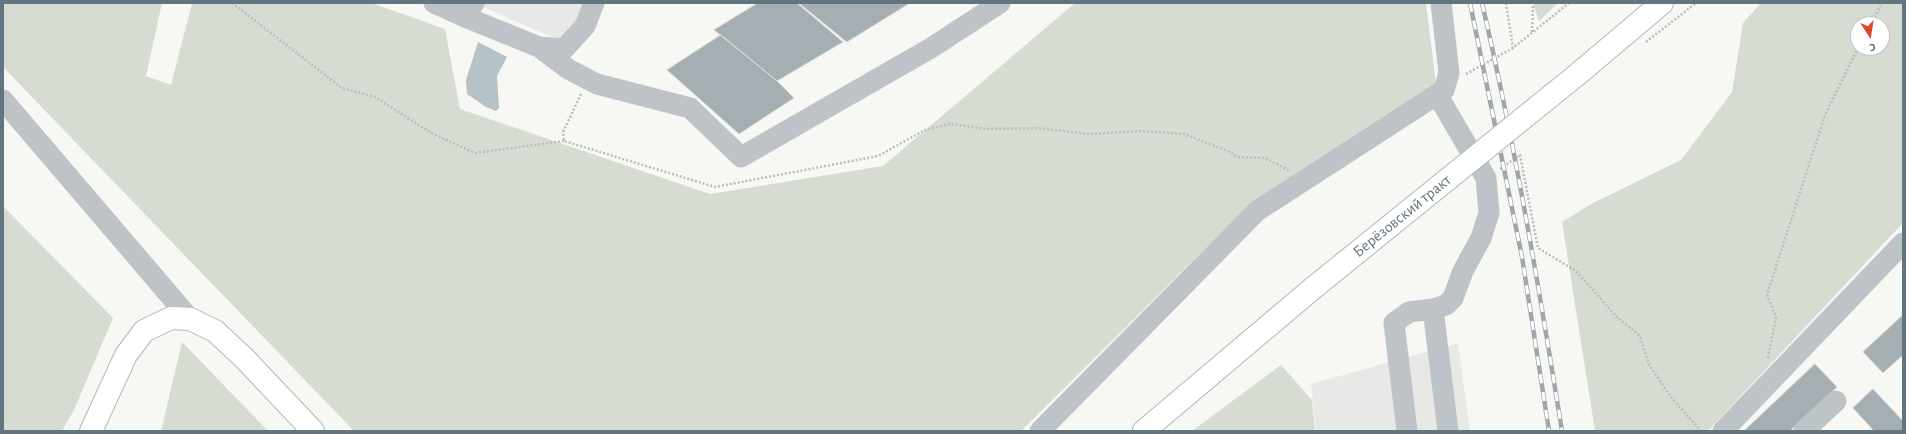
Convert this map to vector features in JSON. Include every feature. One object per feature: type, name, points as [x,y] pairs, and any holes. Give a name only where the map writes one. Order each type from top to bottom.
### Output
[{"type":"main road","name":"Берёзовский тракт","points":[[1144,431],[1312,289],[1578,74],[1662,3]]},
{"type":"main road","points":[[91,431],[126,355],[144,331],[171,318],[190,319],[215,331],[244,358],[313,431]]},
{"type":"street","points":[[434,3],[469,10],[540,47],[568,69],[597,84],[690,108],[741,157],[931,48],[1000,3]]},
{"type":"street","points":[[540,47],[564,49],[585,26],[594,3]]},
{"type":"street","points":[[1040,431],[1257,211],[1443,90],[1449,73],[1441,3]]},
{"type":"street","points":[[1407,431],[1394,323],[1409,312],[1433,309],[1446,305],[1453,298],[1463,271],[1481,238],[1489,213],[1486,178],[1443,90]]},
{"type":"street","points":[[3,100],[190,319]]},
{"type":"street","points":[[1723,431],[1903,243]]},
{"type":"street","points":[[1433,309],[1448,431]]},
{"type":"street","points":[[1804,431],[1836,401]]},
{"type":"path","points":[[232,3],[342,88],[375,97],[433,134],[475,153],[564,140],[715,187],[878,156],[925,130],[950,124],[987,129],[1036,128],[1090,134],[1140,131],[1184,134],[1228,151],[1237,157],[1265,158],[1285,169],[1311,177]]},
{"type":"path","points":[[1506,3],[1513,48]]},
{"type":"path","points":[[1532,33],[1534,3]]},
{"type":"path","points":[[1443,90],[1513,48],[1569,3]]},
{"type":"path","points":[[1875,16],[1882,3]]},
{"type":"path","points":[[1768,361],[1776,317],[1767,295],[1825,115],[1854,56]]},
{"type":"path","points":[[564,140],[563,132],[588,79]]},
{"type":"path","points":[[1486,178],[1520,155],[1538,248],[1576,271],[1616,316],[1640,336],[1649,365],[1671,397],[1700,431]]},
{"type":"shaded area","points":[[3,3],[162,3],[146,76],[171,85],[192,3],[372,3],[445,29],[460,109],[710,194],[883,166],[1075,3],[1426,3],[1437,92],[1252,202],[1021,431],[354,431],[3,67]]},
{"type":"shaded area","points":[[474,3],[603,3],[579,49]]},
{"type":"shaded area","points":[[1533,3],[1558,3],[1539,21]]},
{"type":"shaded area","points":[[1761,3],[1903,3],[1903,223],[1708,431],[1595,431],[1562,222],[1591,204],[1681,160],[1732,92],[1743,23]]},
{"type":"shaded area","points":[[478,42],[507,57],[497,76],[499,108],[496,111],[486,107],[467,94],[466,80]]},
{"type":"shaded area","points":[[3,206],[113,318],[74,410],[62,431],[3,431]]},
{"type":"shaded area","points":[[182,342],[268,431],[161,431]]},
{"type":"shaded area","points":[[1458,343],[1470,431],[1316,431],[1311,384]]},
{"type":"shaded area","points":[[1281,365],[1312,400],[1315,431],[1192,431]]},
{"type":"building","points":[[758,3],[797,3],[843,42],[777,81],[714,30]]},
{"type":"building","points":[[799,3],[910,3],[847,42]]},
{"type":"building","points":[[721,35],[777,81],[794,98],[739,134],[667,70]]},
{"type":"building","points":[[1903,315],[1903,355],[1883,373],[1863,352]]},
{"type":"building","points":[[1815,364],[1837,387],[1790,431],[1744,431]]},
{"type":"building","points":[[1873,389],[1903,421],[1903,431],[1874,431],[1853,408]]},
{"type":"railway","points":[[1470,3],[1522,257],[1549,431]]},
{"type":"railway","points":[[1482,3],[1516,163],[1562,431]]}]
